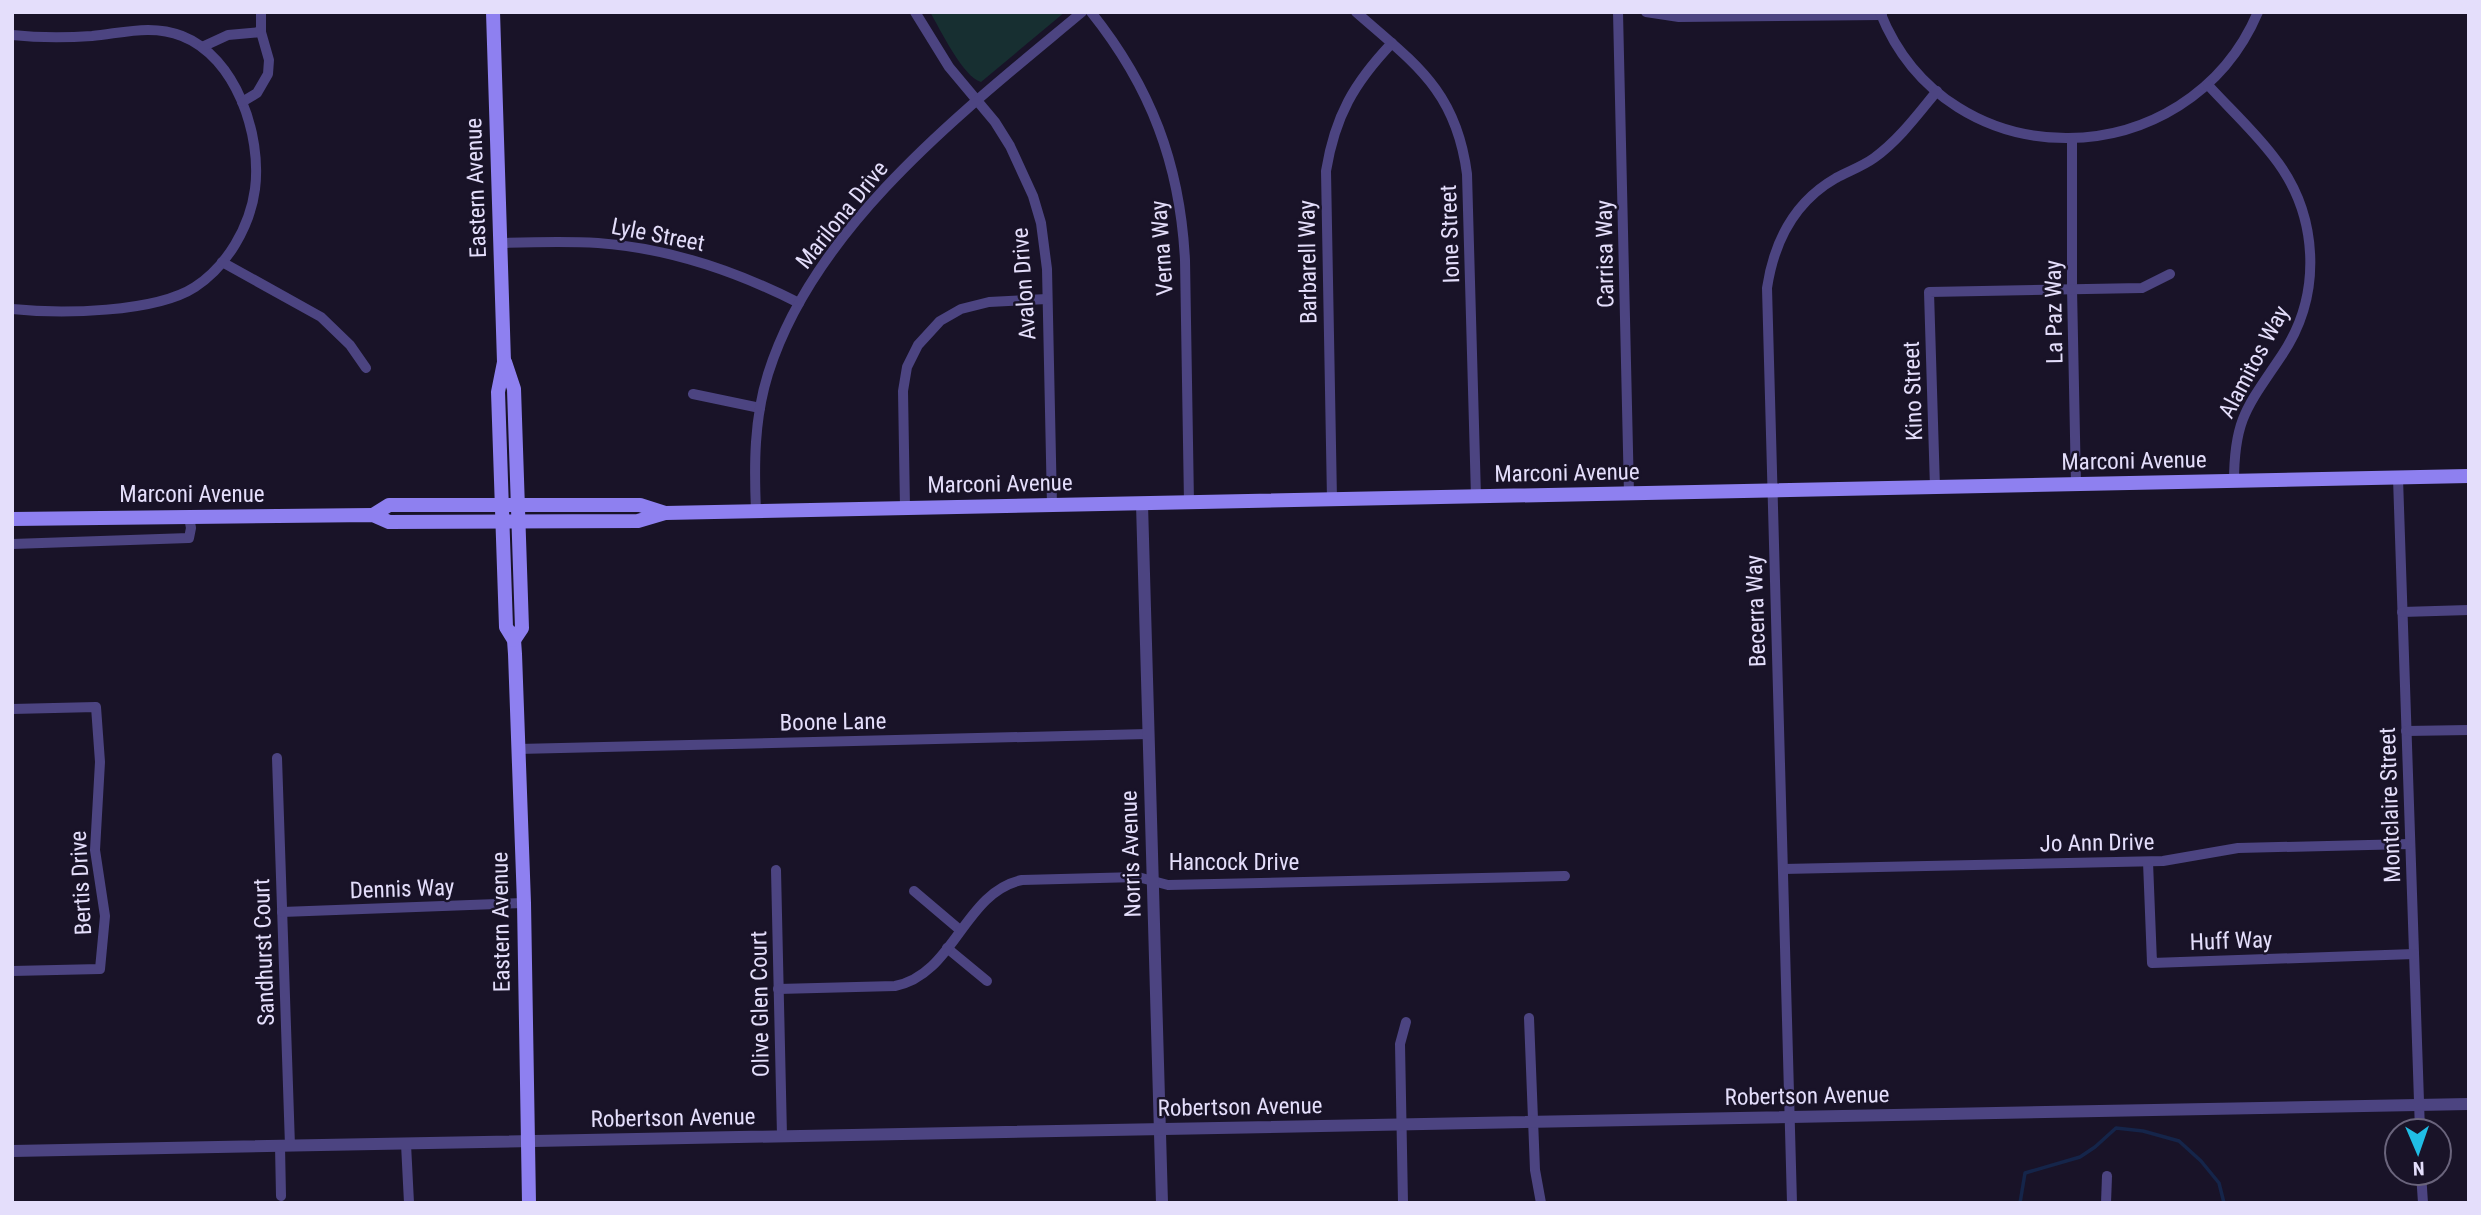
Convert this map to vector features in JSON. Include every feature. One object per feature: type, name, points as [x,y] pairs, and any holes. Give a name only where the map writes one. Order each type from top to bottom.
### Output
[{"type":"main road","name":"Eastern Avenue","points":[[494,12],[505,362],[498,392],[506,627],[514,640],[524,903],[529,1203]]},
{"type":"main road","name":"Eastern Avenue","points":[[505,362],[514,389],[519,522],[522,628],[514,640]]},
{"type":"main road","name":"Marconi Avenue","points":[[12,519],[373,515],[389,522],[638,521],[666,513],[2469,476]]},
{"type":"main road","name":"Marconi Avenue","points":[[373,515],[389,505],[640,505],[666,513]]},
{"type":"street","points":[[243,102],[257,93],[268,74],[269,60],[261,32],[261,12]]},
{"type":"street","name":"Avalon Drive","points":[[915,12],[949,67],[1010,146],[1033,196],[1045,251],[1052,506]]},
{"type":"street","name":"Marilona Drive","points":[[756,511],[755,452],[760,408],[775,355],[799,303],[838,245],[877,198],[941,132],[1082,12]]},
{"type":"street","name":"Verna Way","points":[[1091,12],[1139,82],[1156,119],[1175,178],[1185,260],[1189,503]]},
{"type":"street","name":"Ione Street","points":[[1356,12],[1413,61],[1432,82],[1447,105],[1465,156],[1476,497]]},
{"type":"street","name":"Carrisa Way","points":[[1618,12],[1629,494]]},
{"type":"street","points":[[1646,12],[1679,17],[1881,14],[1906,58],[1937,91],[1955,104],[1993,124],[2027,135],[2072,139],[2112,135],[2152,122],[2189,100],[2208,85],[2243,43],[2258,12]]},
{"type":"street","points":[[12,35],[67,38],[149,29],[181,36],[202,47],[227,72],[243,102],[255,156],[255,190],[245,226],[211,275],[190,290],[155,301],[90,310],[12,309]]},
{"type":"street","points":[[202,47],[228,35],[261,32]]},
{"type":"street","name":"Barbarell Way","points":[[1332,500],[1326,171],[1334,132],[1350,96],[1373,63],[1392,43]]},
{"type":"street","name":"Alamitos Way","points":[[2208,85],[2265,146],[2285,174],[2307,227],[2312,259],[2309,291],[2299,324],[2283,355],[2255,393],[2240,424],[2236,440],[2234,482]]},
{"type":"street","name":"Becerra Way","points":[[1792,1203],[1767,295],[1770,267],[1780,240],[1799,209],[1838,177],[1873,159],[1888,147],[1937,91]]},
{"type":"street","name":"La Paz Way","points":[[2072,139],[2072,289],[2077,485]]},
{"type":"street","name":"Lyle Street","points":[[501,243],[600,243],[669,254],[736,274],[799,303]]},
{"type":"street","points":[[222,262],[307,308],[333,327],[366,368]]},
{"type":"street","points":[[2072,289],[2142,288],[2171,274]]},
{"type":"street","name":"Kino Street","points":[[1935,488],[1929,292],[2072,289]]},
{"type":"street","points":[[905,508],[902,391],[907,367],[918,345],[940,321],[961,309],[989,302],[1047,299]]},
{"type":"street","points":[[693,394],[760,408]]},
{"type":"street","name":"Montclaire Street","points":[[2398,478],[2419,1117]]},
{"type":"street","name":"Norris Avenue","points":[[1142,504],[1162,1203]]},
{"type":"street","points":[[12,544],[189,538],[189,517]]},
{"type":"street","points":[[2402,611],[2469,610]]},
{"type":"street","name":"Bertis Drive","points":[[12,709],[96,707],[100,762],[95,850],[105,916],[100,969],[12,971]]},
{"type":"street","points":[[2406,731],[2469,730]]},
{"type":"street","name":"Boone Lane","points":[[518,749],[1149,734]]},
{"type":"street","name":"Sandhurst Court","points":[[277,758],[285,1146],[281,1195]]},
{"type":"street","name":"Jo Ann Drive","points":[[1783,869],[2148,862],[2238,848],[2410,844]]},
{"type":"street","name":"Huff Way","points":[[2148,862],[2151,963],[2414,954]]},
{"type":"street","name":"Olive Glen Court","points":[[775,870],[782,1136]]},
{"type":"street","name":"Hancock Drive","points":[[778,989],[901,985],[922,975],[990,895],[1015,881],[1138,877],[1168,885],[1565,876]]},
{"type":"street","points":[[914,891],[960,930]]},
{"type":"street","name":"Dennis Way","points":[[282,912],[524,903]]},
{"type":"street","points":[[947,948],[987,981]]},
{"type":"street","points":[[1529,1018],[1535,1170],[1541,1203]]},
{"type":"street","points":[[1403,1203],[1400,1044],[1406,1022]]},
{"type":"street","name":"Robertson Avenue","points":[[12,1152],[2469,1104]]},
{"type":"street","points":[[406,1144],[409,1203]]},
{"type":"street","points":[[2106,1203],[2107,1176]]},
{"type":"green space","points":[[930,12],[1065,12],[981,82],[960,62]]},
{"type":"waterway","points":[[2020,1203],[2025,1173],[2080,1157],[2116,1128],[2143,1131],[2179,1141],[2201,1161],[2219,1183],[2224,1203]]}]
